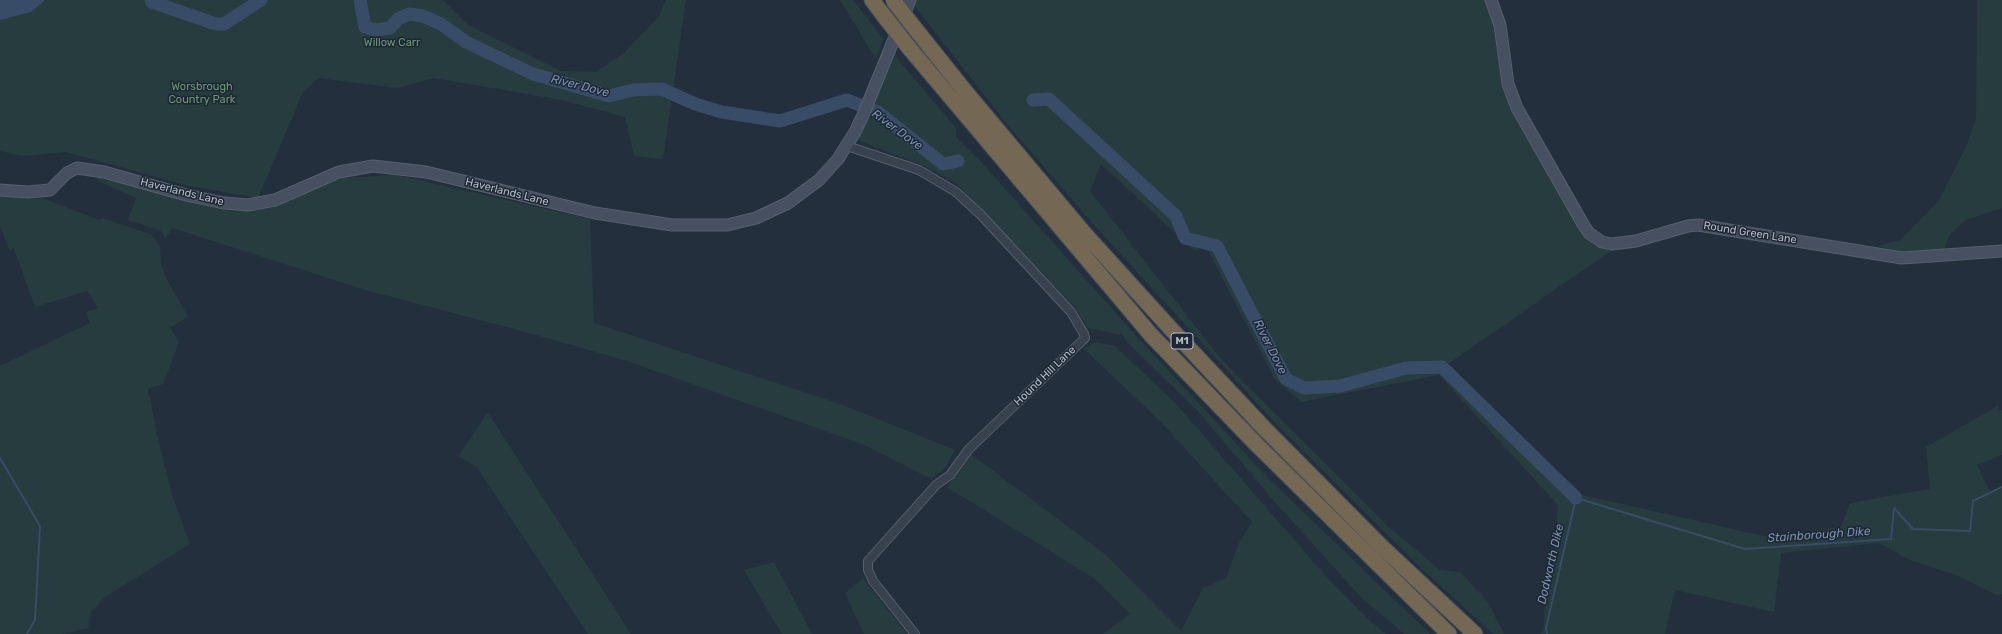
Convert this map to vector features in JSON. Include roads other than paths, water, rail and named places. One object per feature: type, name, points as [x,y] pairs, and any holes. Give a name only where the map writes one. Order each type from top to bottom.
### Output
[{"type":"highway","name":"M1","points":[[872,0],[910,49],[1151,335],[1257,445],[1449,634]]},
{"type":"highway","name":"M1","points":[[893,0],[964,91],[1084,232],[1171,329],[1265,429],[1382,547],[1475,634]]},
{"type":"street","name":"Haverlands Lane","points":[[0,190],[28,192],[50,190],[71,169],[77,168],[104,172],[186,195],[224,203],[248,205],[275,200],[339,172],[373,166],[426,172],[595,213],[672,226],[721,225],[756,218],[797,197],[819,180],[838,159],[847,146],[863,115],[910,0]]},
{"type":"street","name":"Round Green Lane","points":[[1491,0],[1500,25],[1507,78],[1516,108],[1583,224],[1589,233],[1602,242],[1612,244],[1636,241],[1688,226],[1698,225],[1902,258],[2002,251]]},
{"type":"street","name":"Hound Hill Lane","points":[[847,146],[919,170],[956,192],[981,214],[1021,257],[1071,312],[1083,330],[1084,338],[1082,341],[964,455],[950,475],[936,485],[868,561],[868,570],[873,581],[916,634]]},
{"type":"water","points":[[0,0],[44,1],[31,12],[0,20]]},
{"type":"waterway","name":"River Dove","points":[[151,0],[152,2],[216,24],[224,24],[261,0]]},
{"type":"waterway","name":"River Dove","points":[[360,0],[365,27],[375,30],[390,28],[398,19],[409,14],[423,16],[441,24],[466,42],[533,74],[609,96],[633,90],[662,89],[695,104],[722,112],[780,121],[847,100],[878,112],[943,164],[958,161]]},
{"type":"waterway","name":"River Dove","points":[[1033,100],[1049,99],[1176,216],[1185,238],[1217,246],[1286,379],[1304,388],[1340,386],[1406,368],[1442,367],[1576,498]]},
{"type":"waterway","points":[[0,458],[40,526],[35,620],[27,634]]},
{"type":"waterway","name":"Stainborough Dike","points":[[1547,634],[1546,628],[1576,498],[1745,549],[1891,539],[1894,508],[1913,529],[1970,531],[1973,501],[2002,487]]},
{"type":"park label","name":"Willow Carr","points":[[392,43]]},
{"type":"park label","name":"Worsbrough Country Park","points":[[202,93]]},
{"type":"water label","name":"Dodworth Dike","points":[[1551,564]]}]
